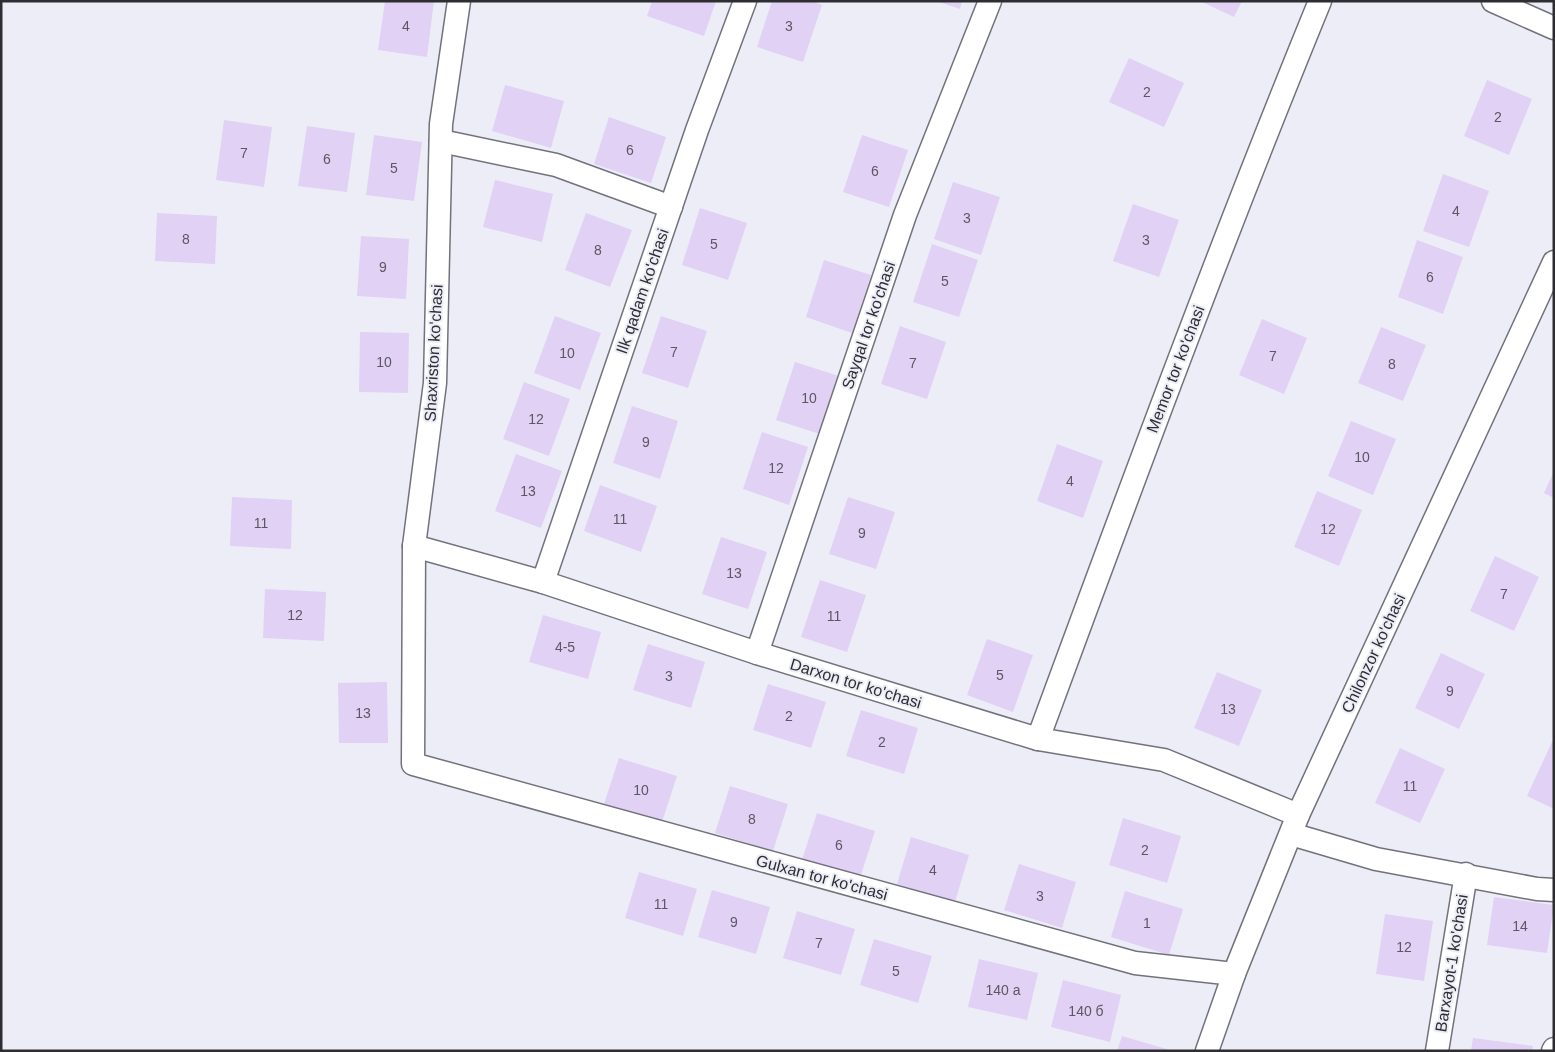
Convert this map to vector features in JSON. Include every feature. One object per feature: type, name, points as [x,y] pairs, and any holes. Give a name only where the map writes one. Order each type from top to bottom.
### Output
[{"type":"street","name":"Shaxriston ko'chasi","points":[[413,764],[414,546],[435,383],[442,124],[459,1]]},
{"type":"street","name":"Ilk qadam ko'chasi","points":[[543,582],[697,130],[745,1]]},
{"type":"street","name":"Sayqal tor ko'chasi","points":[[757,653],[905,215],[990,1]]},
{"type":"street","name":"Memor tor ko'chasi","points":[[1038,739],[1257,154],[1320,1]]},
{"type":"street","points":[[1493,1],[1554,28]]},
{"type":"street","points":[[441,142],[556,165],[671,207]]},
{"type":"street","name":"Chilonzor ko'chasi","points":[[1207,1051],[1234,974],[1294,825],[1554,262]]},
{"type":"street","name":"Darxon tor ko'chasi","points":[[414,546],[543,582],[757,653],[1038,739],[1164,760],[1294,825],[1376,859],[1466,874],[1537,889],[1554,890]]},
{"type":"street","name":"Gulxan tor ko'chasi","points":[[413,764],[1135,963],[1234,974]]},
{"type":"street","name":"Barxayot-1 ko'chasi","points":[[1437,1051],[1466,874]]},
{"type":"building","points":[[385,1],[434,1],[427,57],[378,50]]},
{"type":"building","points":[[652,1],[716,1],[704,36],[647,16]]},
{"type":"building","points":[[772,1],[812,1],[822,5],[803,62],[757,47]]},
{"type":"building","points":[[936,1],[962,1],[960,9]]},
{"type":"building","points":[[1200,1],[1242,1],[1234,17]]},
{"type":"building","points":[[1129,58],[1184,83],[1164,127],[1109,102]]},
{"type":"building","points":[[1487,80],[1532,99],[1509,155],[1464,136]]},
{"type":"building","points":[[505,85],[564,101],[551,148],[492,131]]},
{"type":"building","points":[[609,117],[666,137],[651,183],[594,164]]},
{"type":"building","points":[[224,120],[272,127],[264,187],[216,180]]},
{"type":"building","points":[[307,126],[355,133],[347,192],[298,186]]},
{"type":"building","points":[[374,135],[422,142],[414,201],[366,195]]},
{"type":"building","points":[[862,135],[908,150],[889,207],[843,192]]},
{"type":"building","points":[[1443,174],[1489,191],[1469,247],[1423,231]]},
{"type":"building","points":[[495,180],[553,194],[542,242],[483,227]]},
{"type":"building","points":[[953,182],[1000,197],[981,255],[934,239]]},
{"type":"building","points":[[1133,204],[1179,220],[1159,277],[1113,261]]},
{"type":"building","points":[[700,208],[747,223],[728,280],[682,265]]},
{"type":"building","points":[[157,213],[217,216],[215,264],[155,261]]},
{"type":"building","points":[[586,213],[632,230],[610,287],[565,270]]},
{"type":"building","points":[[361,236],[409,239],[406,299],[357,296]]},
{"type":"building","points":[[1417,240],[1463,257],[1443,314],[1398,297]]},
{"type":"building","points":[[932,244],[978,260],[959,317],[913,302]]},
{"type":"building","points":[[824,260],[871,275],[852,333],[806,317]]},
{"type":"building","points":[[555,316],[601,333],[580,390],[534,373]]},
{"type":"building","points":[[661,316],[707,331],[688,388],[642,373]]},
{"type":"building","points":[[1262,319],[1307,338],[1284,394],[1239,375]]},
{"type":"building","points":[[900,326],[946,342],[927,399],[881,384]]},
{"type":"building","points":[[1381,327],[1426,345],[1403,401],[1358,383]]},
{"type":"building","points":[[360,332],[409,333],[408,393],[359,392]]},
{"type":"building","points":[[795,362],[842,377],[823,435],[776,420]]},
{"type":"building","points":[[524,382],[570,399],[549,456],[503,439]]},
{"type":"building","points":[[632,406],[678,421],[660,479],[613,463]]},
{"type":"building","points":[[1351,421],[1396,439],[1373,495],[1328,476]]},
{"type":"building","points":[[762,432],[808,447],[789,505],[743,489]]},
{"type":"building","points":[[1057,444],[1103,461],[1083,518],[1037,501]]},
{"type":"building","points":[[516,454],[562,471],[541,528],[495,511]]},
{"type":"building","points":[[1554,471],[1554,498],[1544,493]]},
{"type":"building","points":[[600,485],[657,506],[641,552],[584,531]]},
{"type":"building","points":[[1317,491],[1362,510],[1339,566],[1294,547]]},
{"type":"building","points":[[232,497],[292,500],[291,549],[230,546]]},
{"type":"building","points":[[848,497],[895,512],[876,569],[829,554]]},
{"type":"building","points":[[721,537],[767,552],[748,609],[702,594]]},
{"type":"building","points":[[1495,556],[1539,577],[1514,631],[1470,611]]},
{"type":"building","points":[[820,580],[866,595],[847,652],[801,637]]},
{"type":"building","points":[[265,589],[326,592],[324,641],[263,638]]},
{"type":"building","points":[[543,615],[601,632],[588,679],[529,662]]},
{"type":"building","points":[[987,639],[1033,655],[1013,712],[967,695]]},
{"type":"building","points":[[648,644],[705,662],[691,708],[633,690]]},
{"type":"building","points":[[1441,653],[1485,674],[1459,729],[1415,708]]},
{"type":"building","points":[[1217,672],[1262,690],[1239,746],[1194,728]]},
{"type":"building","points":[[387,682],[388,743],[339,743],[338,683]]},
{"type":"building","points":[[768,684],[826,702],[811,748],[753,730]]},
{"type":"building","points":[[861,710],[918,728],[904,774],[846,756]]},
{"type":"building","points":[[1552,742],[1554,742],[1554,809],[1527,796]]},
{"type":"building","points":[[1400,748],[1445,769],[1420,823],[1375,803]]},
{"type":"building","points":[[619,758],[677,776],[662,822],[604,804]]},
{"type":"building","points":[[730,786],[788,804],[773,851],[715,833]]},
{"type":"building","points":[[817,813],[875,831],[860,878],[802,860]]},
{"type":"building","points":[[1123,818],[1181,836],[1167,883],[1109,865]]},
{"type":"building","points":[[911,837],[969,855],[955,902],[897,884]]},
{"type":"building","points":[[1019,864],[1076,882],[1062,928],[1004,910]]},
{"type":"building","points":[[639,872],[697,889],[683,936],[625,918]]},
{"type":"building","points":[[712,890],[770,907],[756,954],[698,937]]},
{"type":"building","points":[[1125,891],[1183,909],[1169,955],[1111,937]]},
{"type":"building","points":[[1494,897],[1554,905],[1547,953],[1487,945]]},
{"type":"building","points":[[797,911],[855,929],[841,975],[783,958]]},
{"type":"building","points":[[1385,914],[1433,921],[1424,981],[1376,974]]},
{"type":"building","points":[[874,939],[932,956],[918,1003],[860,985]]},
{"type":"building","points":[[979,959],[1038,973],[1027,1020],[968,1007]]},
{"type":"building","points":[[1063,980],[1121,995],[1110,1042],[1051,1027]]},
{"type":"building","points":[[1122,1036],[1170,1050],[1170,1051],[1117,1051]]},
{"type":"building","points":[[1473,1038],[1533,1046],[1532,1051],[1471,1051]]}]
